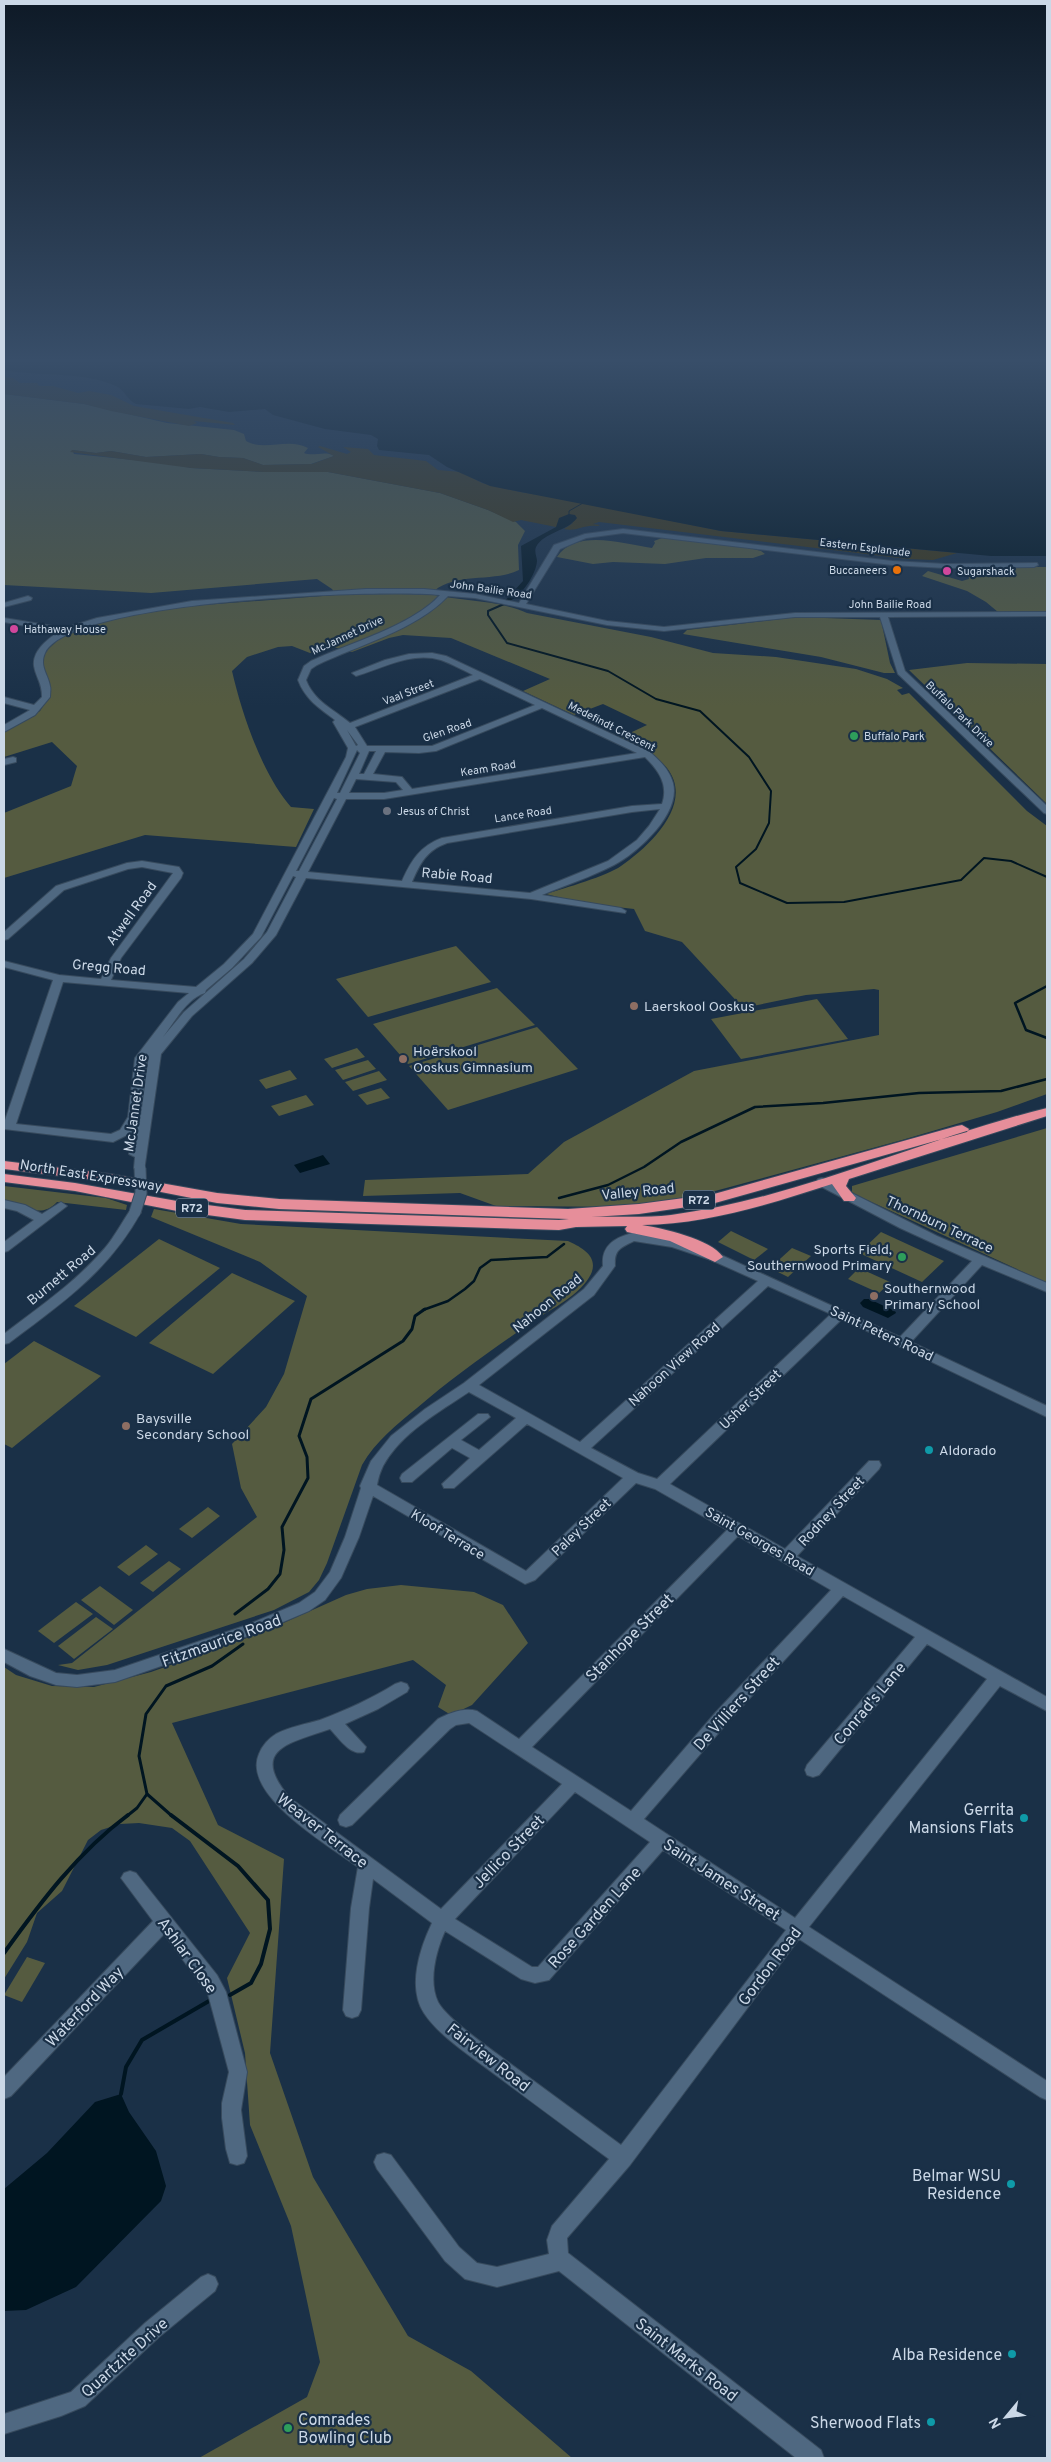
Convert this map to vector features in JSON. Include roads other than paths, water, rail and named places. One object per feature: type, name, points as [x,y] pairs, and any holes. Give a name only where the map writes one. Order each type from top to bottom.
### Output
[{"type":"highway","name":"Valley Road","points":[[338,1206],[568,1214],[657,1206],[736,1192],[970,1127],[1047,1102]]},
{"type":"highway","name":"Valley Road","points":[[383,1219],[559,1225],[576,1222],[644,1221],[703,1215],[776,1197],[1047,1112]]},
{"type":"highway","name":"North East Expressway","points":[[4,1165],[110,1178],[217,1198],[278,1204],[338,1206]]},
{"type":"highway","points":[[844,1176],[839,1186],[849,1198]]},
{"type":"highway","name":"North East Expressway","points":[[4,1178],[75,1187],[177,1206],[245,1215],[383,1219]]},
{"type":"highway","points":[[736,1192],[800,1178],[822,1182]]},
{"type":"highway","points":[[559,1225],[576,1228],[637,1229],[660,1233],[682,1240],[716,1257]]},
{"type":"street","name":"Eastern Esplanade","points":[[518,604],[557,547],[585,536],[615,532],[647,532],[912,564],[1034,565]]},
{"type":"street","name":"John Bailie Road","points":[[37,709],[47,691],[38,665],[41,652],[53,639],[66,631],[111,617],[168,606],[223,600],[373,590],[424,591],[496,599],[607,623],[664,629],[795,615],[1047,614]]},
{"type":"street","name":"McJannet Drive","points":[[140,1168],[141,1058],[156,1042],[248,961],[272,933],[362,762],[365,748],[303,686],[302,680],[307,668],[327,656],[424,614],[440,602],[446,594]]},
{"type":"street","points":[[4,605],[28,598]]},
{"type":"street","name":"Buffalo Park Drive","points":[[884,616],[901,672],[1047,811]]},
{"type":"street","points":[[4,620],[66,631]]},
{"type":"street","name":"Medefindt Crescent","points":[[356,673],[398,658],[427,655],[451,660],[647,754],[668,777],[667,806]]},
{"type":"street","name":"Vaal Street","points":[[346,728],[482,675]]},
{"type":"street","points":[[4,700],[37,709]]},
{"type":"street","name":"Glen Road","points":[[352,748],[433,749],[544,704]]},
{"type":"street","points":[[4,729],[26,718],[37,709]]},
{"type":"street","name":"McJannet Drive","points":[[156,1042],[182,1004],[228,966],[257,935],[349,762],[352,748],[346,728]]},
{"type":"street","points":[[368,776],[382,749]]},
{"type":"street","name":"Keam Road","points":[[332,795],[372,797],[647,754]]},
{"type":"street","points":[[355,776],[400,779],[410,792]]},
{"type":"street","points":[[530,896],[611,863],[622,856],[662,819],[667,806]]},
{"type":"street","name":"Lance Road","points":[[406,884],[416,859],[424,850],[438,842],[593,816],[667,806]]},
{"type":"street","name":"Atwell Road","points":[[4,936],[60,888],[128,866],[142,864],[170,867],[177,870],[176,878],[116,958],[105,982]]},
{"type":"street","name":"Rabie Road","points":[[290,874],[530,896],[621,912]]},
{"type":"street","name":"Gregg Road","points":[[4,964],[59,978],[213,992]]},
{"type":"street","points":[[59,978],[6,1126],[113,1138],[124,1132],[141,1118]]},
{"type":"street","name":"McJannet Drive","points":[[140,1168],[134,1151],[134,1134],[141,1122],[141,1118]]},
{"type":"street","name":"Burnett Road","points":[[4,1340],[91,1272],[119,1241],[135,1212],[141,1193],[140,1168]]},
{"type":"street","name":"Thornburn Terrace","points":[[822,1182],[849,1198],[980,1260],[1047,1288]]},
{"type":"street","points":[[4,1204],[21,1208],[43,1219]]},
{"type":"street","points":[[4,1248],[61,1206]]},
{"type":"street","name":"Nahoon Road","points":[[469,1386],[589,1292],[608,1266],[608,1255],[613,1246],[632,1237],[674,1242],[716,1257]]},
{"type":"street","name":"Saint Peters Road","points":[[716,1257],[840,1313],[1047,1412]]},
{"type":"street","points":[[902,1343],[980,1260]]},
{"type":"street","name":"Nahoon View Road","points":[[582,1448],[766,1281]]},
{"type":"street","name":"Usher Street","points":[[660,1484],[840,1313]]},
{"type":"street","points":[[367,1486],[376,1465],[396,1439],[430,1412],[469,1386]]},
{"type":"street","name":"Saint Georges Road","points":[[469,1386],[633,1477],[660,1484],[1047,1705]]},
{"type":"street","points":[[407,1478],[483,1417]]},
{"type":"street","points":[[450,1484],[526,1417]]},
{"type":"street","points":[[451,1441],[481,1458]]},
{"type":"street","name":"Rodney Street","points":[[787,1557],[874,1465]]},
{"type":"street","name":"Paley Street","points":[[530,1576],[633,1477]]},
{"type":"street","name":"Kloof Terrace","points":[[367,1486],[519,1576],[530,1576]]},
{"type":"street","name":"Fitzmaurice Road","points":[[4,1655],[36,1672],[56,1679],[96,1679],[138,1670],[289,1615],[320,1596],[330,1585],[352,1536],[367,1486]]},
{"type":"street","name":"Stanhope Street","points":[[522,1747],[737,1528]]},
{"type":"street","name":"De Villiers Street","points":[[633,1820],[722,1717],[842,1588]]},
{"type":"street","name":"Conrad's Lane","points":[[813,1770],[925,1636]]},
{"type":"street","name":"Gordon Road","points":[[561,2260],[556,2247],[559,2233],[623,2158],[797,1929],[997,1678]]},
{"type":"street","name":"Weaver Terrace","points":[[401,1688],[382,1701],[333,1722],[281,1739],[270,1746],[264,1754],[264,1765],[267,1778],[275,1793],[284,1803],[442,1920]]},
{"type":"street","name":"Saint James Street","points":[[346,1820],[444,1724],[452,1719],[472,1716],[1047,2092]]},
{"type":"street","points":[[333,1722],[358,1747]]},
{"type":"street","name":"Jellico Street","points":[[442,1920],[574,1782]]},
{"type":"street","name":"Rose Garden Lane","points":[[442,1920],[524,1972],[538,1976],[543,1974],[662,1840]]},
{"type":"street","points":[[352,2010],[360,1908],[367,1865]]},
{"type":"street","name":"Ashlar Close","points":[[130,1878],[211,1981],[217,1992],[238,2072],[238,2081],[232,2096],[232,2126],[237,2156]]},
{"type":"street","name":"Fairview Road","points":[[442,1920],[431,1943],[427,1960],[425,1989],[431,2008],[461,2038],[623,2158]]},
{"type":"street","name":"Waterford Way","points":[[4,2090],[164,1922]]},
{"type":"street","points":[[384,2162],[452,2254],[472,2272],[497,2277],[561,2260]]},
{"type":"street","name":"Saint Marks Road","points":[[561,2260],[813,2458]]},
{"type":"street","name":"Quartzite Drive","points":[[4,2424],[78,2399],[152,2330],[208,2284]]},
{"type":"water","points":[[469,477],[1047,477],[1047,556],[991,556],[721,531],[490,486]]},
{"type":"water","points":[[569,514],[575,515],[577,518],[568,526],[540,542],[535,549],[537,561],[530,581],[514,599],[502,604],[523,581],[521,546],[556,527],[559,518]]},
{"type":"water","points":[[323,1155],[330,1164],[300,1173],[294,1165]]},
{"type":"water","points":[[864,1299],[869,1299],[896,1313],[888,1318],[863,1307],[860,1303]]},
{"type":"water","points":[[121,2094],[129,2112],[156,2151],[166,2186],[161,2201],[76,2287],[26,2310],[4,2311],[4,2189],[47,2153],[95,2102]]},
{"type":"waterway","points":[[569,517],[569,511],[583,503]]},
{"type":"waterway","points":[[501,605],[505,603]]},
{"type":"waterway","points":[[504,604],[488,611],[488,615],[507,643],[608,671],[656,699],[700,711],[749,757],[771,791],[769,823],[756,849],[736,867],[740,883],[787,903],[844,902],[961,880],[984,858],[1011,861],[1047,877]]},
{"type":"waterway","points":[[1047,986],[1015,1003],[1026,1030],[1047,1038]]},
{"type":"waterway","points":[[559,1198],[608,1185],[644,1167],[681,1142],[755,1107],[823,1103],[919,1093],[1001,1091],[1047,1079]]},
{"type":"waterway","points":[[424,1310],[448,1301],[465,1289],[474,1281],[480,1268],[491,1260],[547,1257],[564,1244]]},
{"type":"waterway","points":[[235,1614],[268,1589],[280,1574],[284,1550],[282,1527],[308,1478],[307,1457],[299,1436],[311,1399],[403,1341],[412,1329],[415,1316],[424,1310]]},
{"type":"waterway","points":[[147,1794],[139,1756],[146,1714],[166,1686],[212,1666],[243,1644]]},
{"type":"waterway","points":[[127,1816],[137,1808],[147,1794]]},
{"type":"waterway","points":[[147,1794],[172,1816]]},
{"type":"waterway","points":[[4,1953],[46,1897],[76,1862],[128,1815]]},
{"type":"waterway","points":[[171,1815],[238,1866],[268,1900],[270,1929],[261,1964],[251,1983],[230,1995]]},
{"type":"waterway","points":[[121,2094],[126,2067],[142,2040],[209,2001]]},
{"type":"place","name":"Buccaneers","points":[[897,570]]},
{"type":"place","name":"Sugarshack","points":[[947,571]]},
{"type":"place","name":"Hathaway House","points":[[14,629]]},
{"type":"place","name":"Buffalo Park","points":[[854,736]]},
{"type":"place","name":"Jesus of Christ","points":[[387,811]]},
{"type":"place","name":"Laerskool Ooskus","points":[[634,1006]]},
{"type":"place","name":"Hoërskool Ooskus Gimnasium","points":[[403,1059]]},
{"type":"place","name":"Sports Field, Southernwood Primary","points":[[902,1257]]},
{"type":"place","name":"Southernwood Primary School","points":[[874,1296]]},
{"type":"place","name":"Baysville Secondary School","points":[[126,1426]]},
{"type":"place","name":"Aldorado","points":[[929,1450]]},
{"type":"place","name":"Gerrita Mansions Flats","points":[[1024,1818]]},
{"type":"place","name":"Belmar WSU Residence","points":[[1011,2184]]},
{"type":"place","name":"Alba Residence","points":[[1012,2354]]},
{"type":"place","name":"Sherwood Flats","points":[[931,2422]]},
{"type":"place","name":"Comrades Bowling Club","points":[[288,2428]]}]
